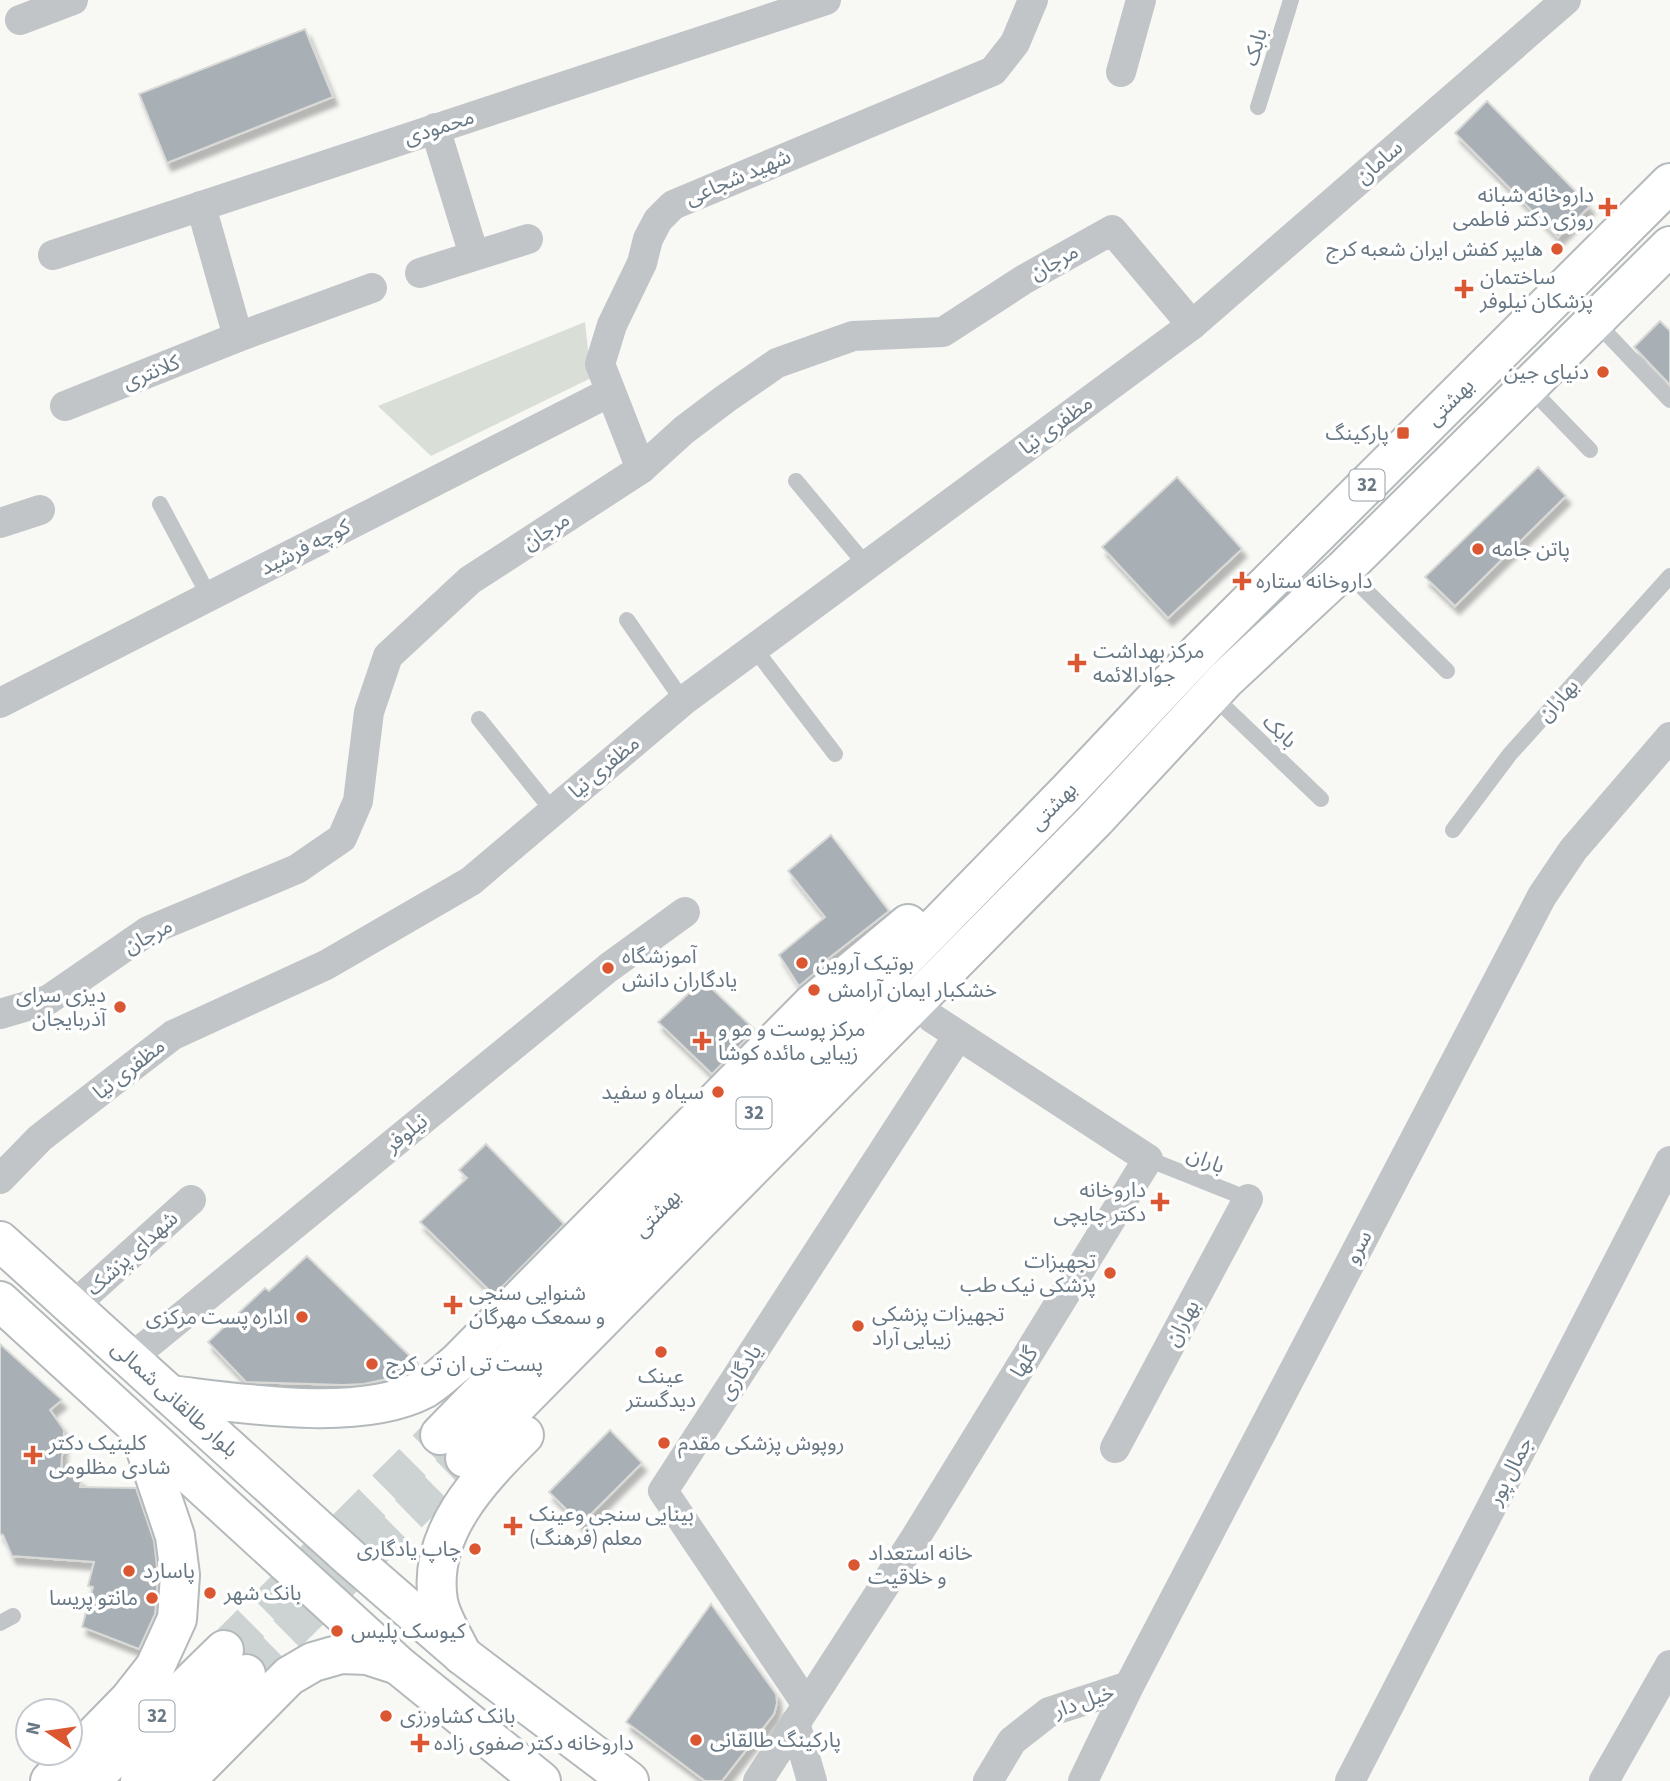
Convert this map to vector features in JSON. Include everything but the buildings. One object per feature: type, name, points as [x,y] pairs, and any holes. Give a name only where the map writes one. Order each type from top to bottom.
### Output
[{"type":"main road","name":"بهشتى","points":[[1670,183],[1199,652],[452,1446],[1094,821],[1211,694],[1344,569],[1670,246]]},
{"type":"main road","points":[[170,1395],[256,1405],[344,1409],[381,1404],[424,1389],[457,1363],[811,1004],[1069,790]]},
{"type":"main road","points":[[462,1655],[439,1604],[436,1572],[443,1544],[454,1518],[480,1482],[945,1027],[1094,821]]},
{"type":"main road","name":"بلوار طالقانی شمالی","points":[[0,1241],[349,1557],[462,1655],[629,1781]]},
{"type":"main road","points":[[0,1301],[398,1665],[541,1781]]},
{"type":"main road","points":[[50,1781],[138,1689],[155,1667],[177,1619],[180,1575],[175,1536],[138,1427]]},
{"type":"main road","points":[[185,1781],[289,1676],[313,1662],[341,1654],[367,1654],[398,1665]]},
{"type":"main road","name":"32","points":[[90,1781],[235,1662],[140,1781]]},
{"type":"street","points":[[20,20],[73,0]]},
{"type":"street","name":"محمودی","points":[[53,255],[826,0]]},
{"type":"street","name":"شهید شجاعی","points":[[641,469],[600,364],[612,325],[642,262],[657,220],[673,205],[993,71],[1015,43],[1032,0]]},
{"type":"street","points":[[1121,72],[1141,0]]},
{"type":"street","name":"سامان","points":[[1192,325],[1566,0]]},
{"type":"street","points":[[435,128],[474,255]]},
{"type":"street","points":[[201,206],[238,337]]},
{"type":"street","name":"مرجان","points":[[0,1014],[48,1000],[148,931],[297,869],[342,838],[358,801],[369,712],[388,656],[470,580],[641,469],[684,429],[777,363],[853,337],[943,332],[1023,280],[1112,230],[1192,325]]},
{"type":"street","points":[[420,274],[528,239]]},
{"type":"street","name":"کلانتری","points":[[65,407],[238,337],[372,288]]},
{"type":"street","name":"مظفری نیا","points":[[0,1179],[40,1139],[173,1035],[326,965],[471,881],[683,701],[1192,325]]},
{"type":"street","name":"كوچه فرشيد","points":[[0,703],[610,392]]},
{"type":"street","points":[[0,523],[40,510]]},
{"type":"street","name":"سرو","points":[[1083,1781],[1129,1686],[1542,896],[1573,850],[1670,737]]},
{"type":"street","name":"نیلوفر","points":[[130,1359],[608,968],[685,912]]},
{"type":"street","points":[[945,1027],[1148,1159]]},
{"type":"street","name":"یادگاری","points":[[801,1714],[663,1491],[945,1027]]},
{"type":"street","name":"گلها","points":[[758,1781],[914,1540],[1148,1159]]},
{"type":"street","name":"جمال پور","points":[[1350,1781],[1670,1161]]},
{"type":"street","name":"بهاران","points":[[1115,1448],[1248,1199]]},
{"type":"street","name":"شهدای پزشک","points":[[72,1307],[191,1200]]},
{"type":"street","points":[[1604,1781],[1670,1665]]},
{"type":"street","name":"خیل دار","points":[[988,1781],[1012,1741],[1049,1712],[1129,1686]]},
{"type":"street","points":[[801,1714],[812,1781]]},
{"type":"lane","name":"بابک","points":[[1258,107],[1291,0]]},
{"type":"lane","points":[[1594,320],[1670,400]]},
{"type":"lane","points":[[1529,387],[1590,450]]},
{"type":"lane","points":[[796,481],[866,565]]},
{"type":"lane","points":[[160,503],[209,596]]},
{"type":"lane","points":[[1344,569],[1447,671]]},
{"type":"lane","name":"بهاران","points":[[1453,830],[1510,754],[1670,576]]},
{"type":"lane","points":[[627,621],[683,701]]},
{"type":"lane","points":[[754,648],[835,754]]},
{"type":"lane","name":"بابک","points":[[1211,694],[1321,799]]},
{"type":"lane","points":[[479,719],[552,810]]},
{"type":"lane","name":"باران","points":[[1148,1159],[1248,1199]]},
{"type":"shaded area","points":[[585,322],[591,378],[431,456],[378,406]]},
{"type":"tunnel","points":[[224,1650],[440,1435]]},
{"type":"tunnel","points":[[246,1674],[465,1458]]},
{"type":"place","name":"داروخانه شبانه روزی دکتر فاطمی","points":[[1608,207]]},
{"type":"place","name":"هایپر کفش ایران شعبه کرج","points":[[1557,249]]},
{"type":"place","name":"ساختمان پزشکان نیلوفر","points":[[1464,289]]},
{"type":"place","name":"دنیای جین","points":[[1603,372]]},
{"type":"place","name":"پارکینگ","points":[[1403,433]]},
{"type":"place","name":"پاتن جامه","points":[[1478,549]]},
{"type":"place","name":"داروخانه ستاره","points":[[1242,581]]},
{"type":"place","name":"مرکز بهداشت جوادالائمه","points":[[1077,663]]},
{"type":"place","name":"بوتیک آروین","points":[[802,963]]},
{"type":"place","name":"آموزشگاه یادگاران دانش","points":[[608,968]]},
{"type":"place","name":"خشکبار ایمان آرامش","points":[[814,990]]},
{"type":"place","name":"دیزی سرای آذربایجان","points":[[120,1007]]},
{"type":"place","name":"مرکز پوست و مو و زیبایی مائده کوشا","points":[[702,1041]]},
{"type":"place","name":"سیاه و سفید","points":[[718,1092]]},
{"type":"place","name":"داروخانه دکتر چایچی","points":[[1160,1202]]},
{"type":"place","name":"تجهیزات پزشکی نیک‌ طب","points":[[1110,1273]]},
{"type":"place","name":"شنوایی سنجی و سمعک مهرگان","points":[[453,1305]]},
{"type":"place","name":"اداره پست مرکزی","points":[[302,1317]]},
{"type":"place","name":"تجهیزات پزشکی زیبایی آراد","points":[[858,1326]]},
{"type":"place","name":"عینک دیدگستر","points":[[661,1352]]},
{"type":"place","name":"پست تی ان تی کرج","points":[[372,1364]]},
{"type":"place","name":"روپوش پزشکی مقدم","points":[[664,1443]]},
{"type":"place","name":"کلینیک دکتر شادی مظلومی","points":[[33,1455]]},
{"type":"place","name":"بینایی سنجی وعینک معلم (فرهنگ)","points":[[513,1526]]},
{"type":"place","name":"چاپ یادگاری","points":[[475,1549]]},
{"type":"place","name":"خانه استعداد و خلاقیت","points":[[854,1565]]},
{"type":"place","name":"پاسارد","points":[[129,1571]]},
{"type":"place","name":"بانک شهر","points":[[210,1593]]},
{"type":"place","name":"مانتو پریسا","points":[[152,1598]]},
{"type":"place","name":"کیوسک پلیس","points":[[337,1631]]},
{"type":"place","name":"بانک کشاورزی","points":[[386,1716]]},
{"type":"place","name":"پارکینگ طالقانی","points":[[696,1740]]},
{"type":"place","name":"داروخانه دکتر صفوی زاده","points":[[420,1743]]}]
